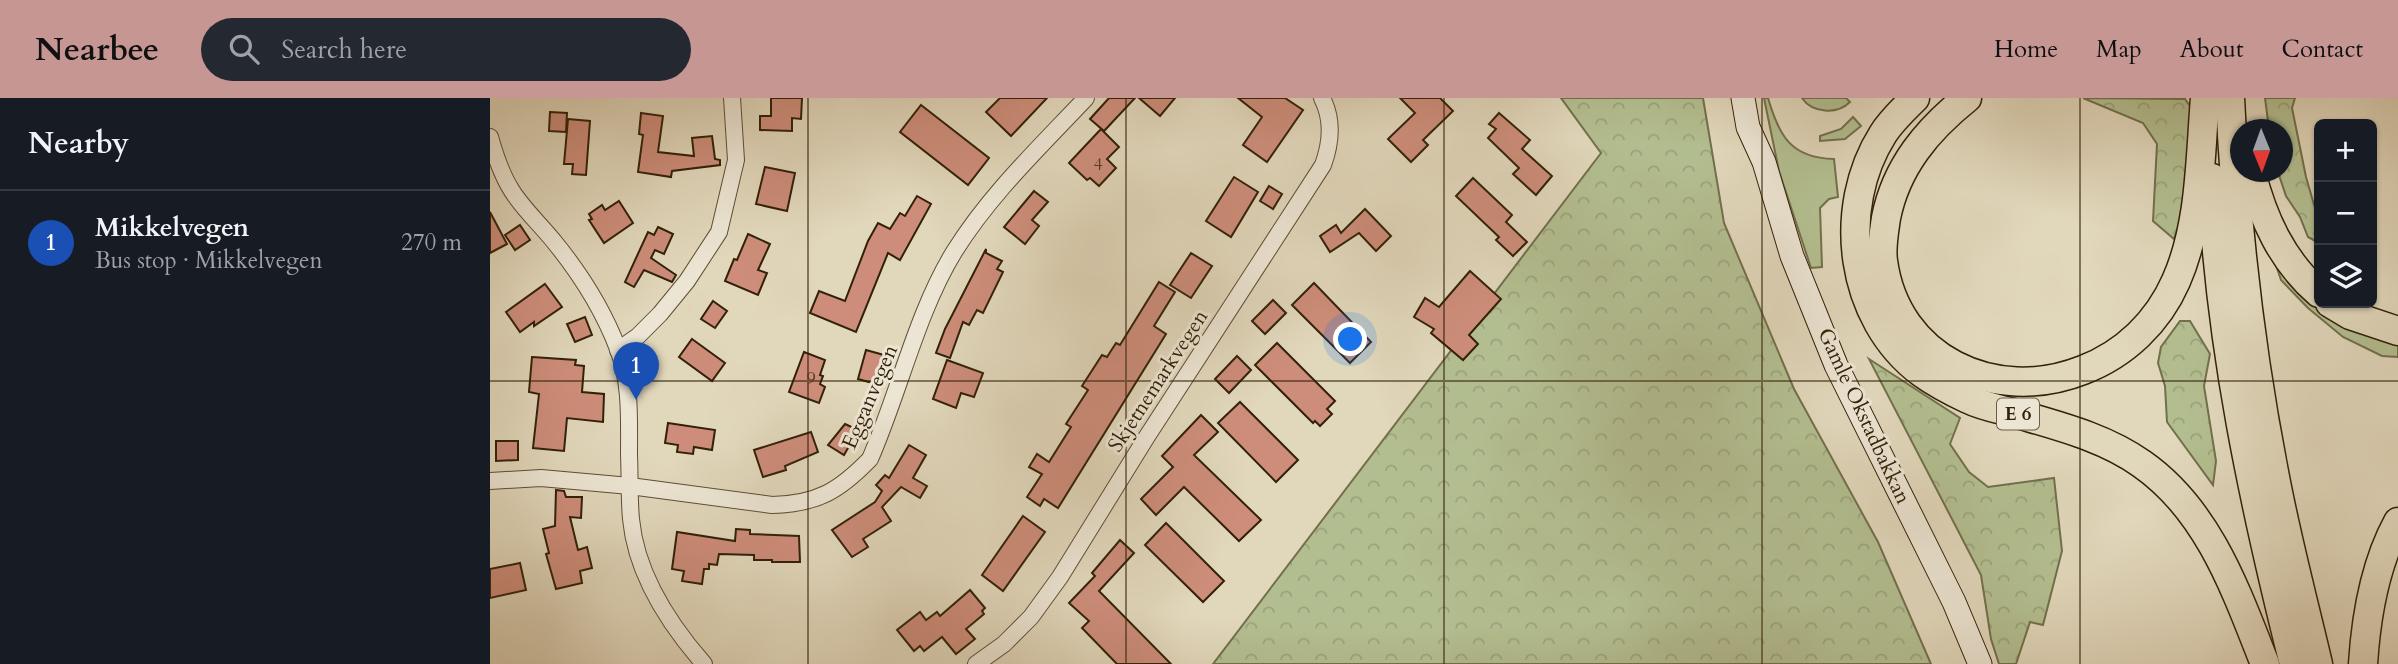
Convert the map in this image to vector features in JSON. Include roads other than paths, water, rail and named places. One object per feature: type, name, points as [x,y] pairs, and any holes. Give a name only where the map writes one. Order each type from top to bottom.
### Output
[{"type":"highway","name":"E 6","points":[[1915,98],[1884,131],[1868,161],[1858,196],[1855,251],[1860,278],[1870,306],[1882,328],[1898,350],[1921,372],[1950,390],[1972,401],[2093,438],[2133,458],[2168,485],[2194,515],[2212,545],[2232,582],[2265,664]]},
{"type":"highway","name":"E 6","points":[[1967,98],[1926,135],[1910,155],[1889,204],[1883,260],[1890,289],[1901,313],[1935,352],[1956,368],[1979,376],[2004,382],[2030,383],[2051,381],[2113,357],[2134,340],[2166,300],[2177,280],[2192,225],[2207,98]]},
{"type":"highway","name":"E 6","points":[[2207,98],[2220,289],[2232,370],[2252,479],[2294,664]]},
{"type":"highway","points":[[2238,182],[2245,286],[2258,378],[2274,474],[2318,664]]},
{"type":"highway","points":[[2254,182],[2258,200],[2281,249],[2293,267],[2314,288]]},
{"type":"highway","points":[[2338,308],[2350,315],[2398,331]]},
{"type":"highway","points":[[2363,664],[2376,581],[2398,522]]},
{"type":"main road","name":"Gamle Okstadbakkan","points":[[1743,98],[1748,127],[1764,162],[1792,256],[1836,365],[1954,602],[1980,664]]},
{"type":"main road","name":"Gamle Okstadbakkan","points":[[1757,98],[1763,125],[1764,162]]},
{"type":"street","points":[[618,350],[638,336],[660,314],[687,281],[719,232],[736,160],[732,98]]},
{"type":"street","name":"Egganvegen","points":[[490,481],[541,478],[630,486],[772,505],[793,505],[832,492],[852,478],[870,459],[934,292],[953,254],[982,211],[1086,98]]},
{"type":"street","name":"Skjetnemarkvegen","points":[[976,664],[1004,644],[1031,617],[1060,578],[1146,438],[1323,165],[1330,146],[1327,108],[1322,98]]},
{"type":"street","points":[[490,136],[503,174],[513,192],[557,244],[581,278],[618,350],[629,399],[631,521],[640,556],[656,598],[678,635],[704,664]]},
{"type":"place","name":"Mikkelvegen","points":[[636,400]]}]
